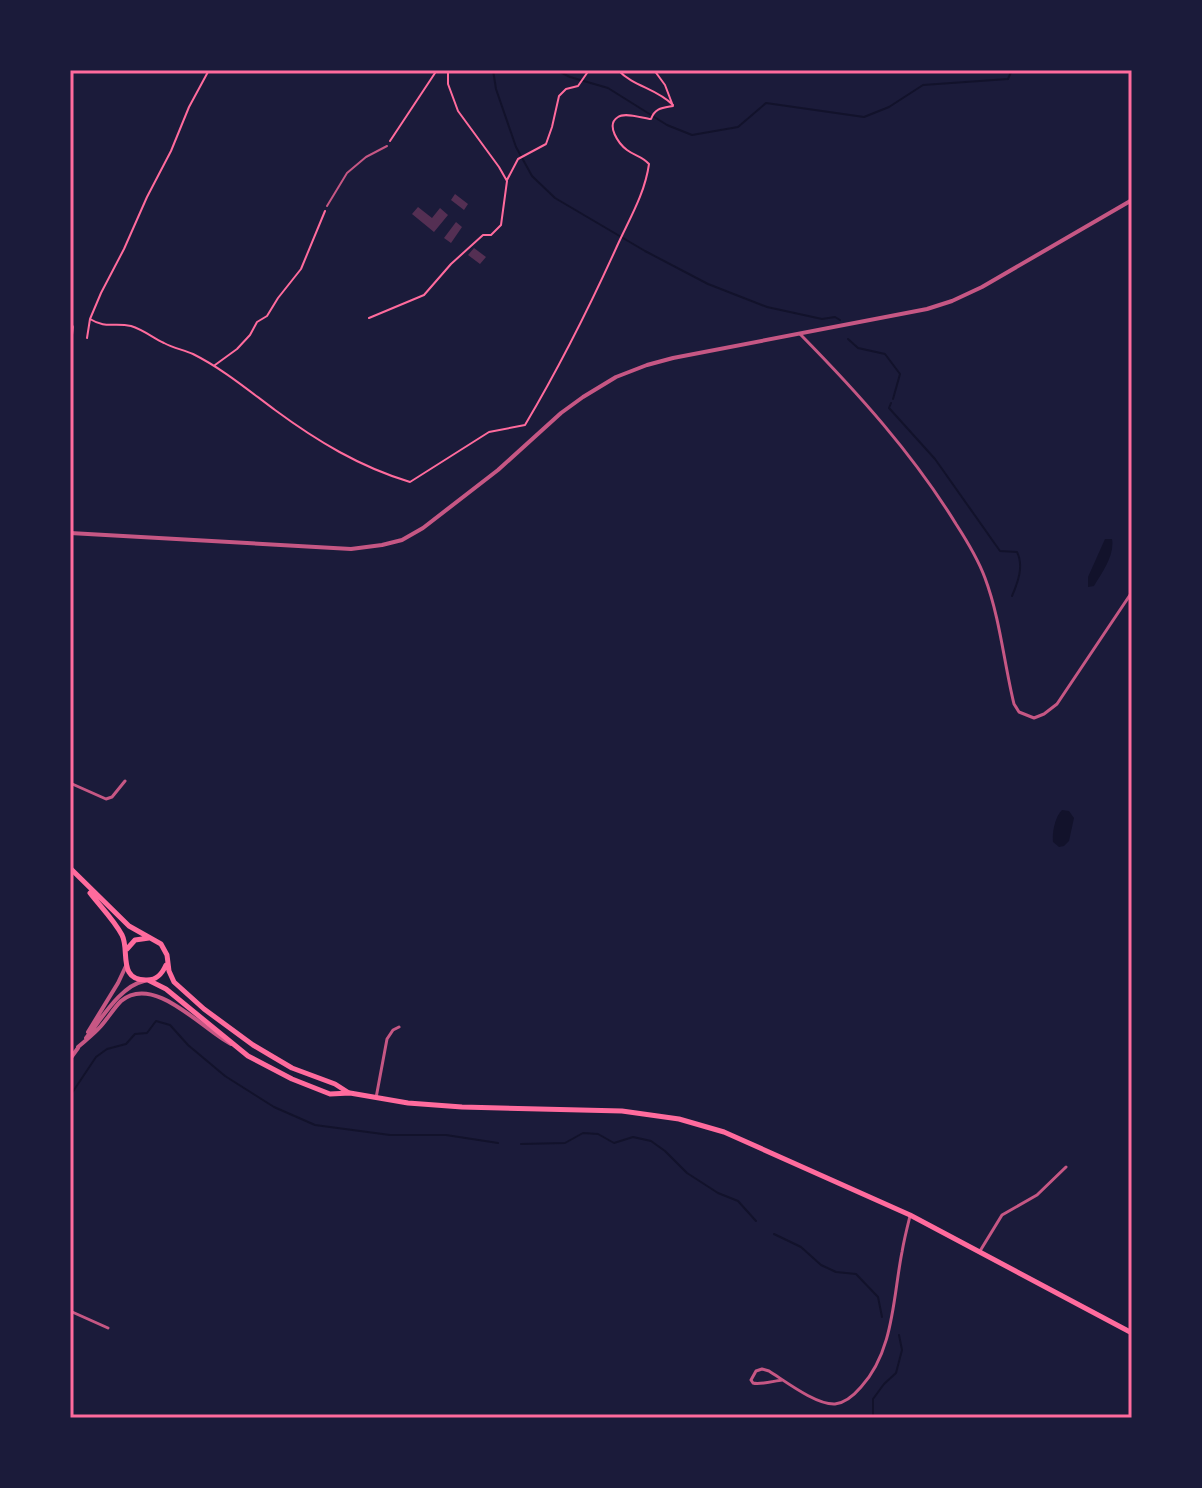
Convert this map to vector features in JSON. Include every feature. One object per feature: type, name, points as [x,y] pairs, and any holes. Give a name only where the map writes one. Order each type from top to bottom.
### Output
[{"type":"main road","points":[[70,868],[129,926],[161,944],[174,982],[225,1026],[292,1068],[350,1093]]},
{"type":"main road","points":[[80,879],[121,932],[126,944],[126,966],[133,976],[166,989],[235,1047],[276,1072],[330,1094],[350,1093],[408,1103],[462,1107],[622,1111],[679,1119],[736,1137],[910,1215],[1132,1333]]},
{"type":"main road","points":[[126,951],[135,940],[150,938]]},
{"type":"main road","points":[[147,980],[158,977],[167,962]]},
{"type":"street","points":[[70,533],[351,549],[402,540],[423,528],[498,470],[572,405],[616,377],[673,358],[927,309],[952,301],[1019,267],[1132,200]]},
{"type":"street","points":[[800,334],[908,454],[956,523],[986,579],[1014,704],[1019,712],[1034,718],[1057,704],[1132,592]]},
{"type":"street","points":[[70,783],[106,799],[118,792],[125,781]]},
{"type":"street","points":[[70,1059],[126,966]]},
{"type":"street","points":[[78,1047],[125,989],[147,980]]},
{"type":"street","points":[[78,1047],[93,1035],[123,999],[143,993],[174,1004],[235,1047]]},
{"type":"street","points":[[376,1098],[387,1039],[399,1027]]},
{"type":"street","points":[[980,1251],[1002,1215],[1037,1195],[1066,1167]]},
{"type":"street","points":[[782,1380],[759,1385],[751,1380],[756,1371],[762,1369],[817,1399],[834,1404],[854,1395],[867,1381],[890,1328],[910,1215]]},
{"type":"street","points":[[70,1311],[108,1328]]},
{"type":"lane","points":[[327,206],[347,173],[366,157],[387,146]]},
{"type":"lane","points":[[70,321],[73,327],[71,345]]},
{"type":"path","points":[[87,338],[90,319],[209,70]]},
{"type":"path","points":[[387,146],[437,70]]},
{"type":"path","points":[[448,70],[448,84],[458,111],[507,181]]},
{"type":"path","points":[[369,318],[424,295],[451,264],[483,235],[491,235],[501,225],[507,181],[518,159],[546,144],[559,96],[566,89],[579,84],[587,70]]},
{"type":"path","points":[[618,70],[625,78],[649,88],[673,106]]},
{"type":"path","points":[[654,70],[665,85],[673,106]]},
{"type":"path","points":[[90,319],[100,325],[129,326],[145,331],[163,343],[190,353],[235,379],[335,451],[380,473],[410,482],[489,432],[525,425],[595,296],[645,185],[649,164],[643,156],[628,151],[617,140],[613,122],[623,115],[651,119],[658,109],[673,106]]},
{"type":"path","points":[[214,366],[250,335],[257,322],[267,316],[301,269],[327,206]]},
{"type":"shaded area","points":[[1105,539],[1112,539],[1110,557],[1094,586],[1088,587],[1088,577]]},
{"type":"shaded area","points":[[1062,810],[1069,811],[1074,818],[1069,841],[1059,847],[1053,842],[1053,834]]},
{"type":"building","points":[[455,194],[468,204],[464,210],[451,200]]},
{"type":"building","points":[[418,207],[432,218],[440,208],[448,215],[434,232],[412,214]]},
{"type":"building","points":[[456,222],[462,227],[451,243],[444,238]]},
{"type":"building","points":[[474,248],[486,257],[480,264],[468,255]]},
{"type":"waterway","points":[[493,70],[496,89],[516,147],[532,176],[555,198],[708,284],[767,307],[840,320]]},
{"type":"waterway","points":[[556,70],[608,88],[667,125],[692,135],[738,127],[766,103],[864,117],[889,107],[923,85],[1008,79],[1012,70]]},
{"type":"waterway","points":[[848,339],[858,348],[885,354],[900,374],[893,399]]},
{"type":"waterway","points":[[891,403],[889,408],[935,459],[1000,551],[1017,552],[1020,568],[1012,596]]},
{"type":"waterway","points":[[70,1096],[96,1057],[107,1049],[126,1044],[135,1034],[147,1033],[156,1021],[170,1025],[188,1045],[225,1076],[274,1107],[315,1125],[390,1135],[446,1135],[498,1143]]},
{"type":"waterway","points":[[521,1144],[565,1143],[583,1133],[598,1134],[614,1143],[633,1137],[651,1141],[687,1173],[718,1193],[738,1201],[756,1221]]},
{"type":"waterway","points":[[774,1234],[801,1247],[821,1265],[836,1272],[856,1274],[878,1297],[882,1317]]},
{"type":"waterway","points":[[873,1418],[873,1399],[896,1373],[902,1350],[899,1335]]}]
